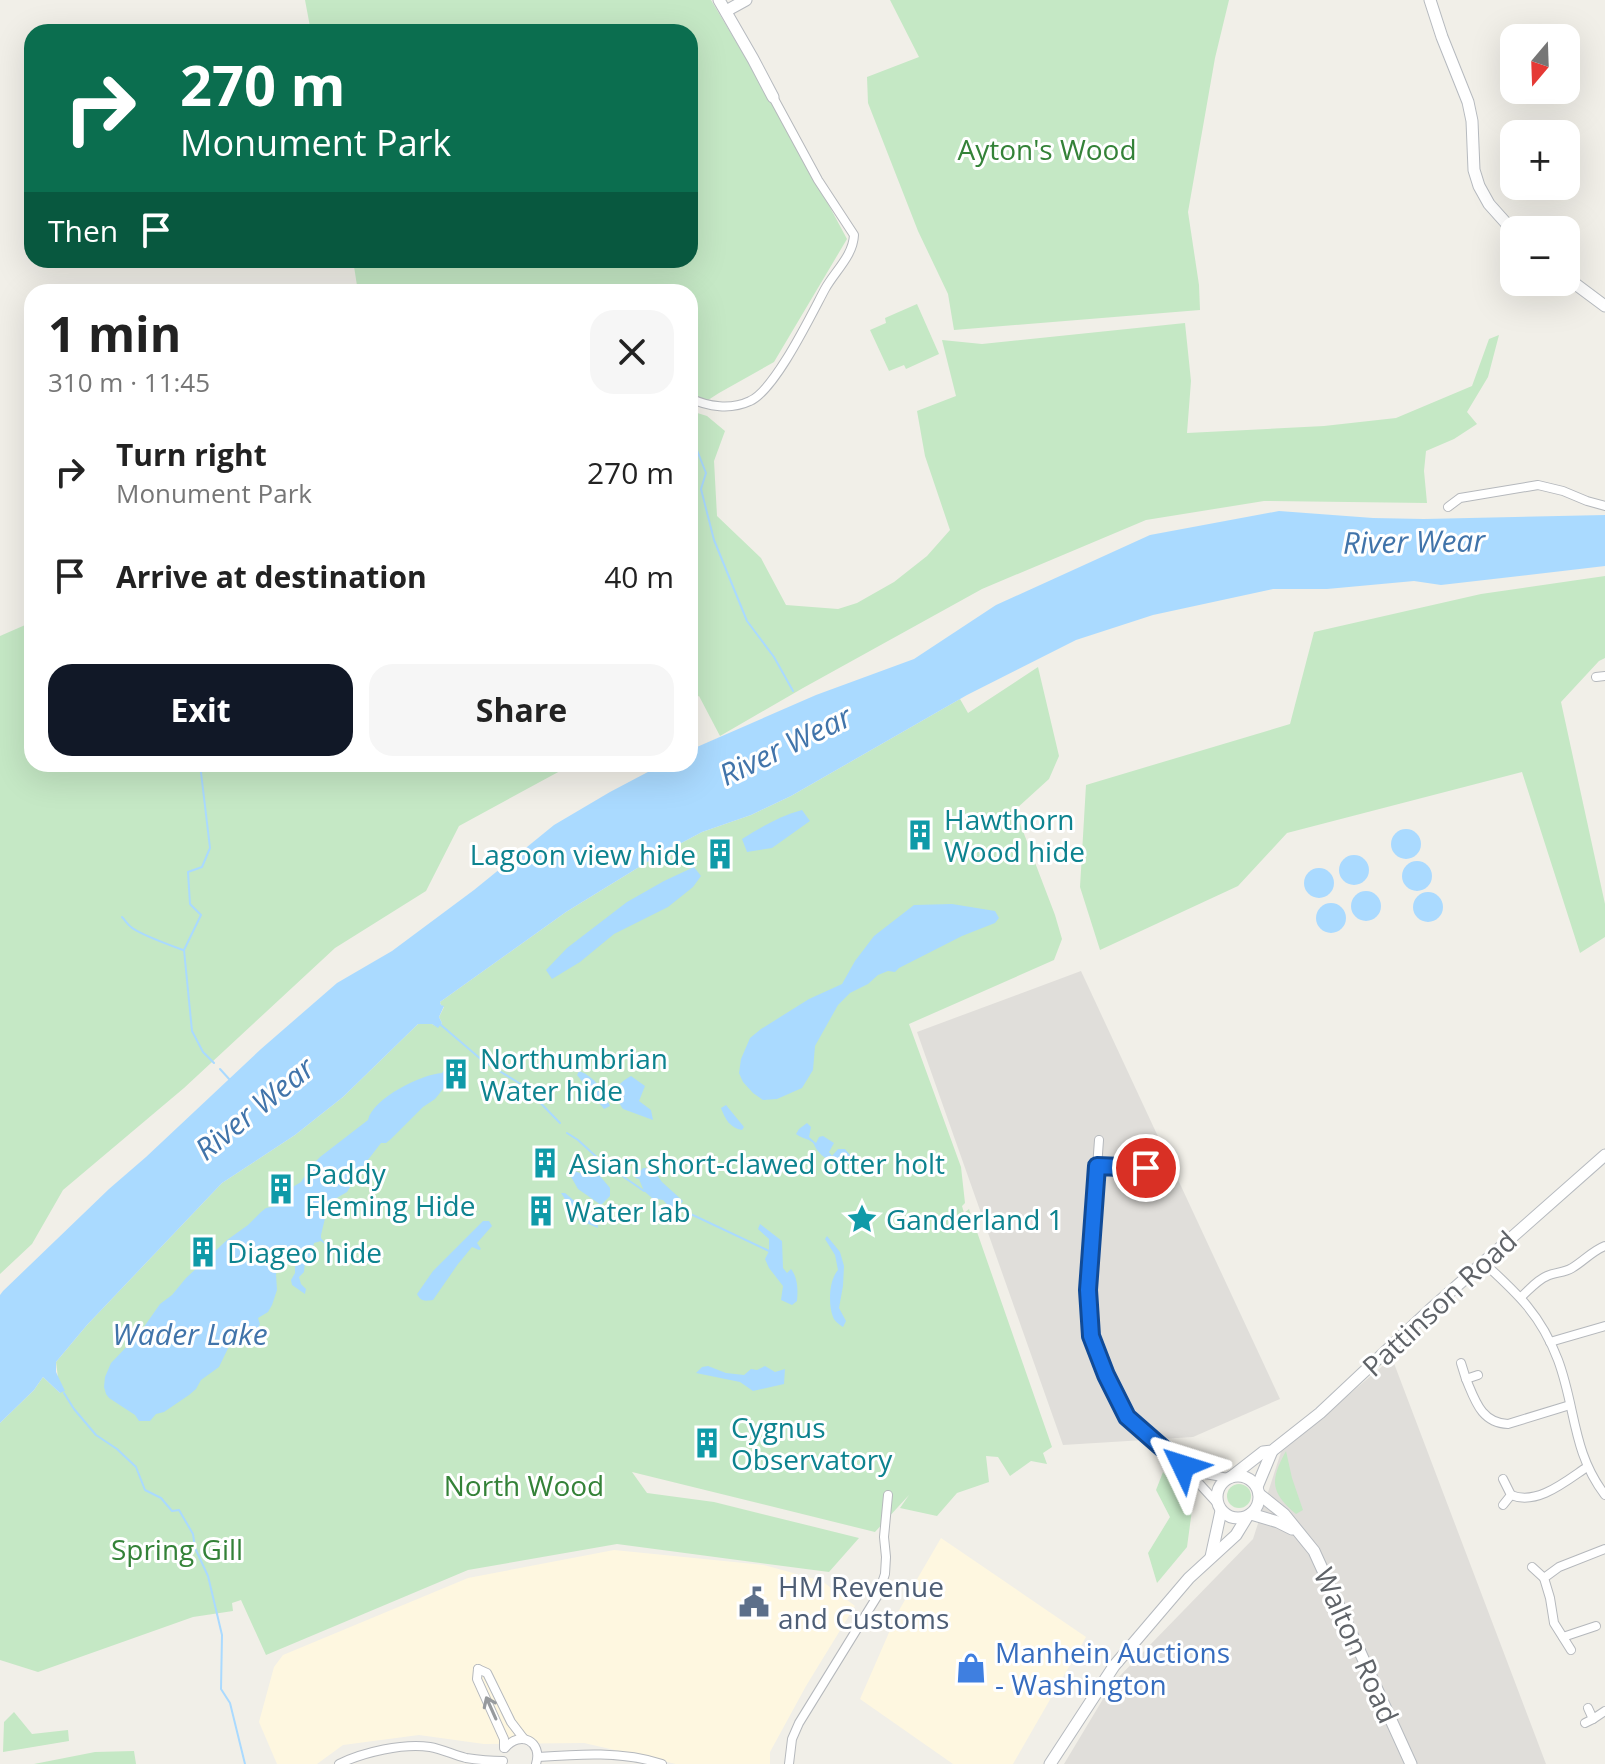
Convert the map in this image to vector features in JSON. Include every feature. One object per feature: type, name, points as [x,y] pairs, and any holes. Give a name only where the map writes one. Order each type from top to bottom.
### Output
[{"type":"street","points":[[698,401],[716,407],[734,406],[753,401],[770,383],[852,245],[854,235],[818,180],[719,0]]},
{"type":"street","points":[[726,11],[746,0]]},
{"type":"street","points":[[1430,0],[1468,102],[1474,170],[1479,186],[1500,216]]},
{"type":"street","points":[[1580,287],[1605,306]]},
{"type":"street","points":[[1448,507],[1460,498],[1538,485],[1605,506]]},
{"type":"street","points":[[1099,1140],[1088,1290],[1091,1336],[1127,1417],[1233,1518],[1249,1515],[1278,1522],[1296,1531]]},
{"type":"street","name":"Pattinson Road","points":[[1258,1490],[1272,1451],[1320,1413],[1483,1262],[1605,1155]]},
{"type":"street","points":[[1097,1166],[1146,1168]]},
{"type":"street","points":[[1521,1297],[1550,1274],[1576,1266],[1605,1246]]},
{"type":"street","points":[[1483,1262],[1521,1297],[1540,1321],[1559,1361],[1587,1467],[1605,1495]]},
{"type":"street","points":[[1550,1342],[1605,1326]]},
{"type":"street","points":[[1461,1363],[1481,1411],[1498,1423],[1508,1424],[1570,1405]]},
{"type":"street","points":[[1466,1379],[1478,1375]]},
{"type":"street","name":"Pattinson Road","points":[[1230,1478],[1263,1452],[1272,1451]]},
{"type":"street","points":[[1503,1479],[1511,1495],[1520,1499],[1530,1498],[1558,1487],[1587,1467]]},
{"type":"street","points":[[1050,1764],[1114,1666],[1157,1614],[1236,1535],[1258,1505],[1258,1490],[1246,1477],[1230,1478],[1187,1471]]},
{"type":"street","points":[[1211,1557],[1219,1507],[1218,1489],[1230,1478]]},
{"type":"street","name":"Walton Road","points":[[1258,1490],[1284,1514],[1314,1551],[1411,1764]]},
{"type":"street","points":[[789,1764],[792,1739],[799,1723],[878,1595],[885,1574],[884,1537],[888,1495]]},
{"type":"street","points":[[1503,1505],[1511,1495]]},
{"type":"street","points":[[1544,1578],[1559,1567],[1605,1549]]},
{"type":"street","points":[[1532,1567],[1544,1578],[1554,1623],[1571,1650]]},
{"type":"street","points":[[1563,1637],[1596,1626]]},
{"type":"street","points":[[339,1764],[359,1754],[430,1747],[466,1757],[504,1762],[504,1739],[477,1679],[478,1669],[487,1673],[511,1722],[524,1739],[536,1747],[537,1760],[575,1755],[630,1756],[662,1764]]},
{"type":"street","points":[[1588,1708],[1589,1721],[1605,1711]]},
{"type":"street","points":[[504,1748],[513,1740],[524,1739]]},
{"type":"shaded area","points":[[1081,971],[1280,1399],[1193,1437],[1063,1445],[917,1032]]},
{"type":"shaded area","points":[[1392,1358],[1546,1764],[1064,1764],[1112,1684],[1253,1539],[1281,1452]]},
{"type":"shaded area","name":"Manhein Auctions - Washington","points":[[941,1538],[1086,1637],[1013,1764],[953,1764],[860,1699],[898,1612]]},
{"type":"shaded area","points":[[614,1550],[764,1565],[822,1581],[855,1606],[770,1752],[770,1764],[676,1764],[584,1743],[484,1744],[419,1735],[343,1745],[317,1764],[277,1764],[259,1722],[274,1667],[283,1655],[468,1578]]},
{"type":"green space","points":[[305,0],[711,0],[782,118],[847,239],[774,362],[698,406],[698,284],[357,284],[354,268],[698,268],[698,24],[310,24]]},
{"type":"green space","name":"Ayton's Wood","points":[[890,0],[1229,0],[1215,58],[1188,212],[1200,310],[954,330],[948,294],[918,231],[868,103],[867,77],[919,57]]},
{"type":"green space","points":[[917,304],[939,354],[906,369],[904,365],[889,371],[870,330],[886,323],[885,318]]},
{"type":"green space","points":[[1185,323],[1191,381],[1187,433],[1324,426],[1396,418],[1472,386],[1489,339],[1499,335],[1488,377],[1467,412],[1477,424],[1454,439],[1426,451],[1427,503],[1264,501],[1146,520],[982,589],[720,736],[699,696],[698,413],[707,416],[725,431],[714,461],[717,516],[761,558],[786,605],[838,609],[857,603],[894,582],[927,556],[950,530],[925,456],[917,411],[956,396],[942,340],[982,344]]},
{"type":"green space","points":[[1605,576],[1605,658],[1561,702],[1605,904],[1605,937],[1580,953],[1522,772],[1287,833],[1238,886],[1100,950],[1080,887],[1086,785],[1290,724],[1314,632],[1481,594]]},
{"type":"green space","points":[[24,626],[24,772],[558,772],[459,826],[426,891],[335,948],[184,1088],[63,1190],[32,1244],[0,1274],[0,636]]},
{"type":"green space","points":[[1038,667],[1059,756],[1049,779],[1015,810],[1062,939],[1054,960],[909,1024],[961,1167],[964,1213],[969,1209],[1052,1447],[1043,1453],[1047,1464],[1031,1461],[1010,1476],[998,1457],[986,1456],[989,1482],[957,1493],[937,1516],[900,1508],[909,1495],[875,1532],[632,1472],[647,1493],[714,1502],[859,1538],[829,1572],[617,1544],[468,1570],[266,1655],[241,1600],[232,1603],[233,1611],[193,1617],[38,1672],[0,1660],[0,1423],[43,1377],[60,1393],[56,1362],[87,1325],[222,1183],[295,1135],[343,1097],[418,1024],[438,1027],[442,1023],[439,1017],[444,1007],[440,1002],[566,912],[657,856],[702,832],[751,815],[791,796],[960,699],[968,713]]},
{"type":"green space","points":[[1286,1451],[1303,1510],[1296,1514],[1281,1499],[1275,1485],[1277,1470]]},
{"type":"green space","points":[[1163,1472],[1192,1510],[1187,1547],[1157,1583],[1148,1553],[1170,1517],[1156,1490]]},
{"type":"green space","points":[[1239,1484],[1248,1487],[1251,1496],[1248,1505],[1239,1508],[1230,1505],[1227,1496],[1230,1487]]},
{"type":"green space","points":[[14,1712],[32,1734],[68,1730],[69,1741],[3,1752],[4,1722]]},
{"type":"green space","points":[[134,1751],[136,1764],[34,1764],[95,1752]]},
{"type":"water","name":"River Wear","points":[[1279,511],[1424,519],[1605,515],[1605,566],[1441,585],[1414,581],[1327,589],[1273,589],[1153,615],[1076,640],[967,695],[791,796],[751,815],[702,832],[657,856],[566,912],[440,1002],[444,1006],[439,1017],[442,1023],[438,1028],[432,1024],[418,1024],[343,1097],[295,1135],[222,1183],[87,1325],[56,1362],[56,1372],[65,1391],[60,1393],[43,1377],[0,1423],[0,1295],[3,1291],[109,1189],[337,983],[392,951],[554,825],[610,792],[648,772],[698,772],[698,747],[816,695],[914,659],[996,605],[1150,535]]},
{"type":"water","points":[[802,810],[810,821],[772,848],[747,852],[742,839],[771,822]]},
{"type":"water","points":[[1406,829],[1417,833],[1421,844],[1417,855],[1406,859],[1395,855],[1391,844],[1395,833]]},
{"type":"water","points":[[1354,855],[1365,859],[1369,870],[1365,881],[1354,885],[1343,881],[1339,870],[1343,859]]},
{"type":"water","points":[[1417,861],[1428,865],[1432,876],[1428,887],[1417,891],[1406,887],[1402,876],[1406,865]]},
{"type":"water","points":[[694,867],[701,876],[693,887],[668,907],[614,934],[580,962],[552,979],[546,970],[567,948],[627,902]]},
{"type":"water","points":[[1319,868],[1330,872],[1334,883],[1330,894],[1319,898],[1308,894],[1304,883],[1308,872]]},
{"type":"water","points":[[1366,891],[1377,895],[1381,906],[1377,917],[1366,921],[1355,917],[1351,906],[1355,895]]},
{"type":"water","points":[[1428,892],[1439,896],[1443,907],[1439,918],[1428,922],[1417,918],[1413,907],[1417,896]]},
{"type":"water","points":[[1331,903],[1342,907],[1346,918],[1342,929],[1331,933],[1320,929],[1316,918],[1320,907]]},
{"type":"water","points":[[952,904],[995,911],[999,918],[995,923],[962,936],[895,972],[878,975],[850,993],[838,1005],[815,1046],[813,1070],[802,1088],[777,1099],[763,1100],[743,1082],[739,1073],[741,1059],[750,1038],[809,999],[842,984],[874,936],[914,905]]},
{"type":"water","name":"Wader Lake","points":[[445,1069],[456,1081],[453,1086],[448,1083],[391,1139],[381,1143],[347,1192],[328,1206],[321,1235],[327,1246],[321,1241],[314,1243],[304,1272],[299,1277],[306,1289],[305,1294],[292,1285],[295,1261],[281,1266],[276,1274],[277,1290],[272,1305],[268,1312],[258,1318],[260,1324],[256,1332],[234,1336],[219,1367],[201,1380],[189,1395],[156,1414],[150,1421],[139,1421],[109,1398],[104,1387],[111,1363],[186,1278],[266,1208],[276,1206],[291,1188],[301,1182],[320,1157],[368,1120],[388,1096]]},
{"type":"water","points":[[579,1071],[598,1085],[610,1106],[604,1109],[577,1075]]},
{"type":"water","points":[[631,1076],[645,1086],[639,1101],[651,1110],[653,1120],[623,1109],[619,1103],[616,1090]]},
{"type":"water","points":[[726,1105],[744,1127],[742,1130],[726,1119],[721,1108]]},
{"type":"water","points":[[807,1123],[811,1127],[809,1137],[816,1143],[823,1136],[834,1143],[829,1152],[832,1156],[838,1149],[845,1149],[850,1155],[849,1160],[840,1166],[833,1165],[813,1143],[796,1134]]},
{"type":"water","points":[[585,1167],[594,1169],[610,1188],[610,1196],[601,1205],[578,1189],[570,1175],[575,1171],[580,1173]]},
{"type":"water","points":[[643,1168],[652,1168],[683,1201],[675,1213],[663,1200],[652,1198],[644,1191],[639,1179],[635,1178]]},
{"type":"water","points":[[561,1193],[565,1193],[597,1220],[598,1228],[579,1220]]},
{"type":"water","points":[[483,1221],[489,1221],[492,1226],[477,1243],[481,1249],[472,1247],[433,1300],[420,1298],[417,1294],[433,1271]]},
{"type":"water","points":[[760,1224],[782,1241],[783,1268],[787,1273],[791,1269],[797,1284],[797,1301],[792,1305],[781,1300],[783,1286],[765,1259],[769,1239],[758,1229]]},
{"type":"water","points":[[827,1236],[840,1252],[844,1266],[839,1308],[846,1321],[843,1327],[831,1312],[831,1286],[838,1270],[835,1255],[825,1239]]},
{"type":"water","points":[[708,1366],[726,1373],[744,1375],[751,1369],[765,1366],[775,1372],[785,1369],[784,1384],[753,1391],[740,1382],[696,1373]]},
{"type":"waterway","points":[[698,453],[706,473],[701,489],[714,540],[747,621],[774,657],[793,691]]},
{"type":"waterway","points":[[201,772],[210,848],[202,867],[188,872],[190,904],[201,915],[184,950],[192,1031],[203,1052],[214,1063]]},
{"type":"waterway","points":[[122,917],[135,930],[183,950]]},
{"type":"waterway","points":[[441,1025],[483,1061],[524,1086],[560,1123]]},
{"type":"waterway","points":[[220,1069],[230,1080]]},
{"type":"waterway","points":[[567,1133],[644,1191]]},
{"type":"waterway","points":[[678,1208],[769,1251]]},
{"type":"waterway","points":[[64,1393],[96,1435],[136,1467],[145,1490],[161,1498],[172,1511],[179,1510],[193,1534],[195,1548],[208,1576],[222,1635],[221,1689],[230,1703],[245,1764]]},
{"type":"place","name":"Hawthorn Wood hide","points":[[920,835]]},
{"type":"place","name":"Lagoon view hide","points":[[720,854]]},
{"type":"place","name":"Northumbrian Water hide","points":[[456,1074]]},
{"type":"place","name":"Asian short-clawed otter holt","points":[[545,1163]]},
{"type":"place","name":"Paddy Fleming Hide","points":[[281,1189]]},
{"type":"place","name":"Water lab","points":[[541,1211]]},
{"type":"place","name":"Ganderland 1","points":[[862,1219]]},
{"type":"place","name":"Diageo hide","points":[[203,1252]]},
{"type":"place","name":"Cygnus Observatory","points":[[707,1443]]},
{"type":"place","name":"HM Revenue and Customs","points":[[754,1602]]},
{"type":"place","name":"Manhein Auctions - Washington","points":[[971,1668]]},
{"type":"route","points":[[1146,1168],[1097,1166],[1088,1290],[1091,1336],[1127,1417],[1183,1466]]},
{"type":"park label","name":"North Wood","points":[[524,1485]]},
{"type":"park label","name":"Spring Gill","points":[[177,1549]]}]
